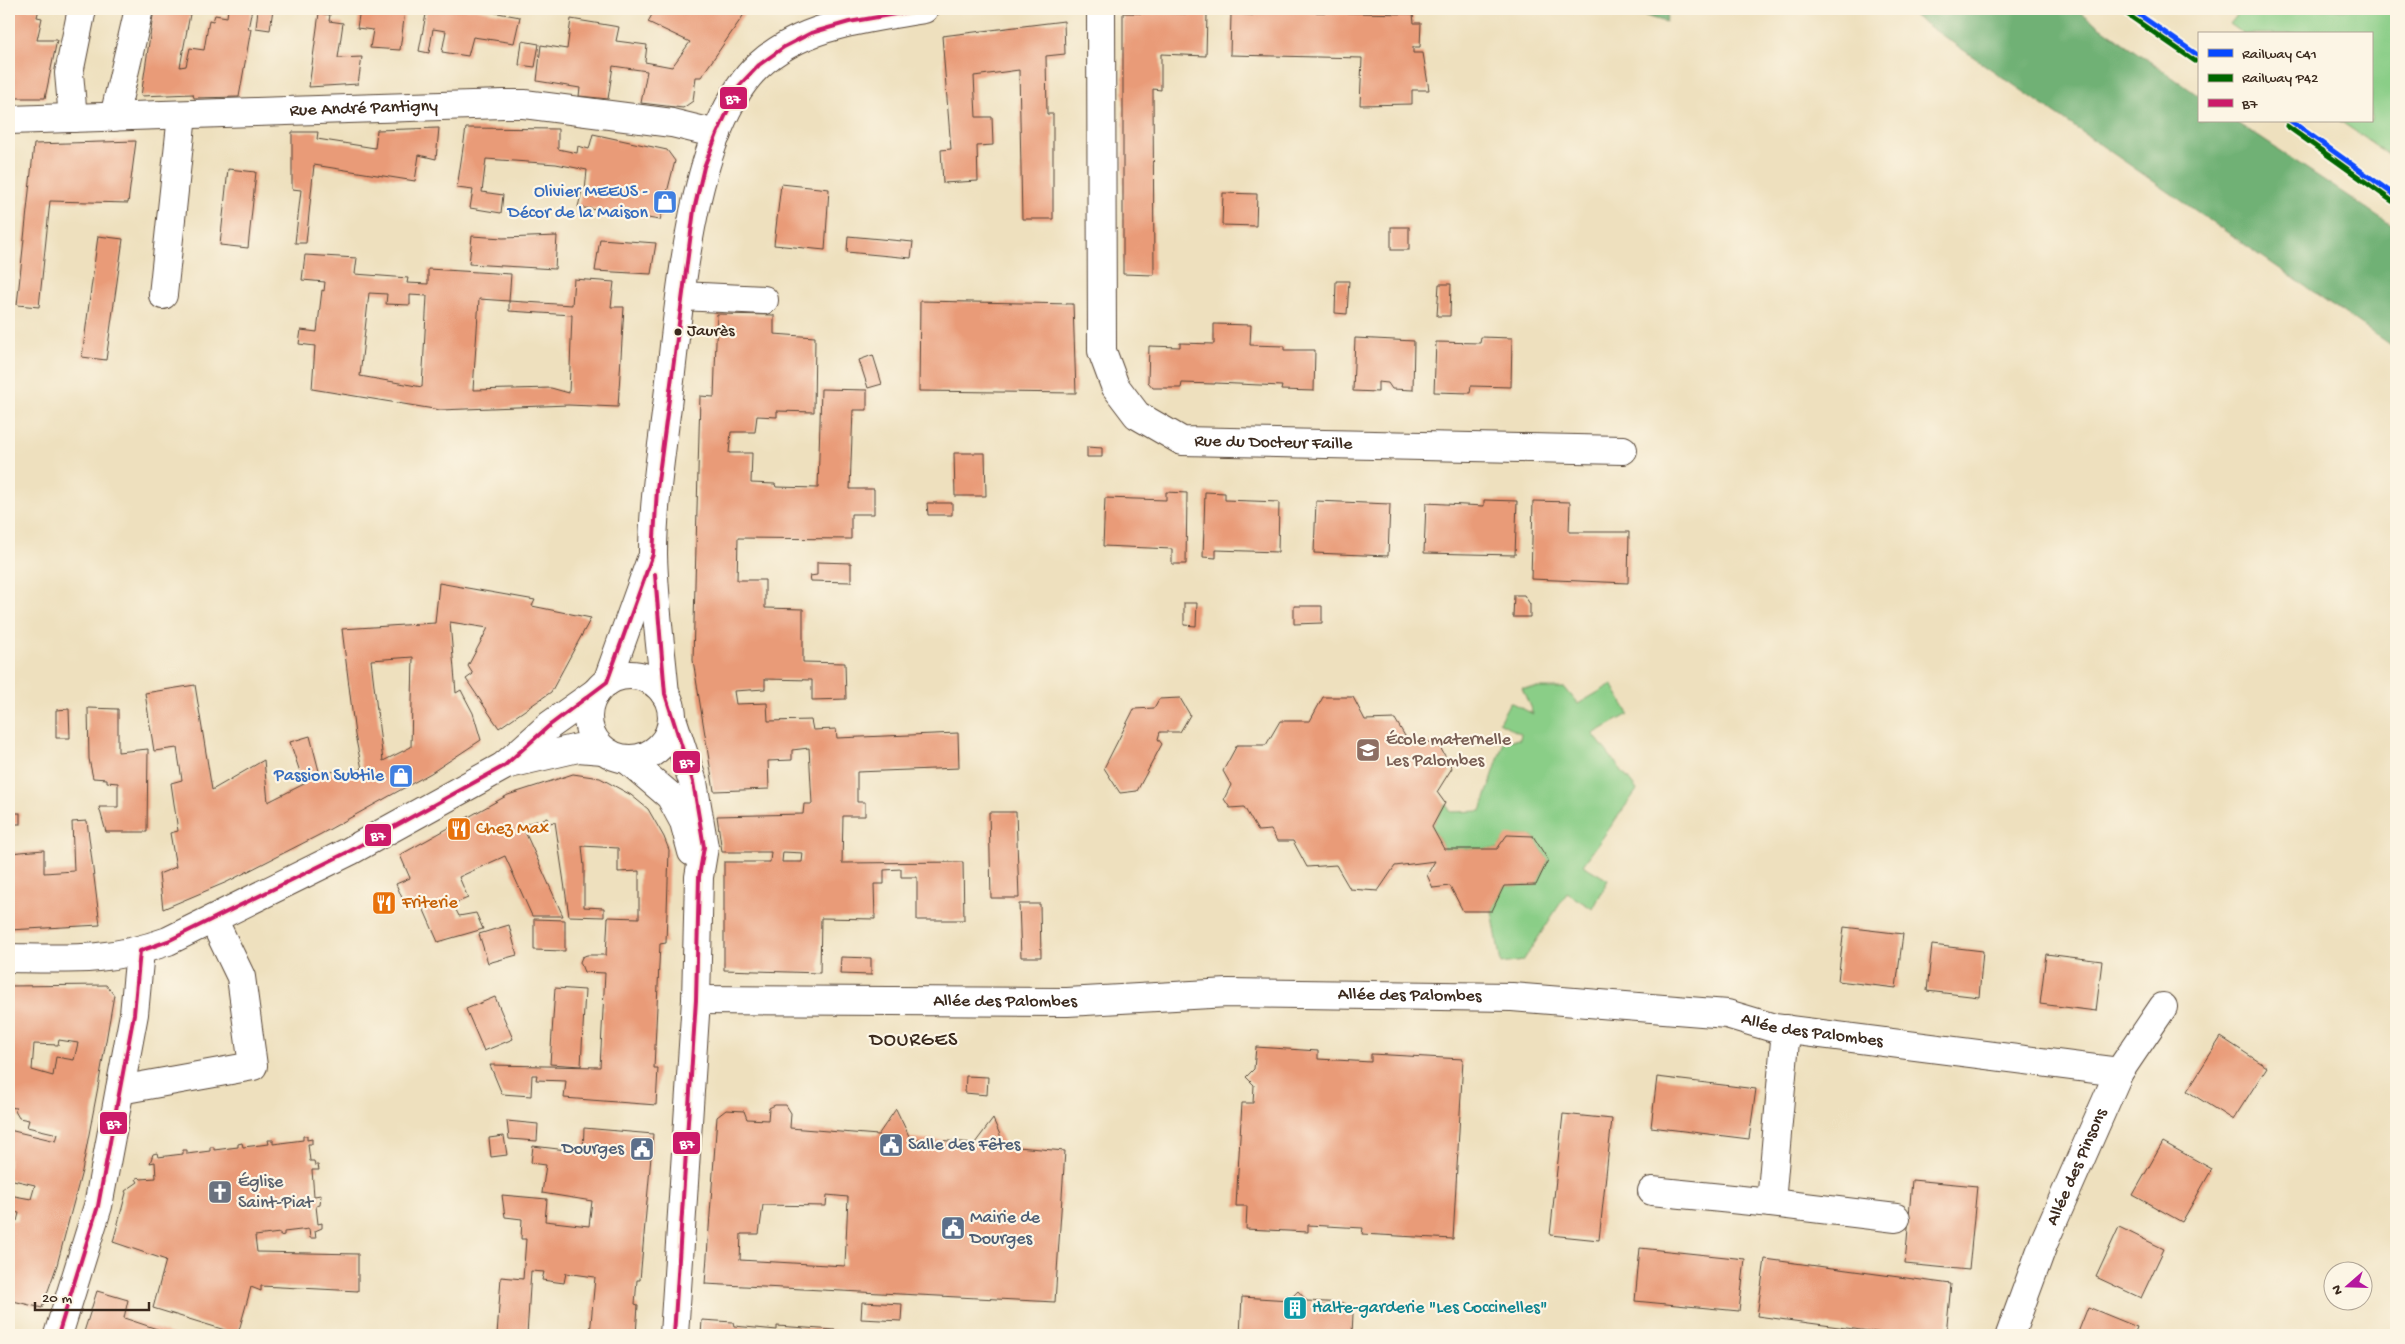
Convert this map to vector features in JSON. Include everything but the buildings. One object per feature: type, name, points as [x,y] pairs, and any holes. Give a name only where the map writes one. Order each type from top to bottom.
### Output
[{"type":"street","points":[[73,118],[69,73],[82,9]]},
{"type":"street","points":[[114,117],[139,9]]},
{"type":"street","points":[[654,554],[601,687],[589,704],[589,730],[594,741],[603,750],[615,757],[628,760],[645,757],[659,748],[669,734],[654,554],[657,488],[681,296],[694,210],[704,167],[717,134],[739,86],[759,65],[784,47],[811,33],[849,22],[924,9]]},
{"type":"street","name":"Rue du Docteur Faille","points":[[1101,9],[1102,351],[1115,386],[1137,415],[1182,441],[1623,450]]},
{"type":"street","name":"Rue André Pantigny","points":[[9,120],[517,104],[672,123],[717,134]]},
{"type":"street","points":[[163,295],[182,115]]},
{"type":"street","points":[[681,296],[764,300]]},
{"type":"street","points":[[9,958],[86,959],[117,956],[140,951],[168,940],[350,851],[504,766],[550,725],[619,676],[638,677],[656,685],[668,706],[693,782],[701,818],[704,847],[699,877],[696,1000],[674,1335]]},
{"type":"street","points":[[504,766],[578,748],[603,750]]},
{"type":"street","points":[[628,760],[670,796],[684,822],[699,877]]},
{"type":"street","points":[[120,1090],[253,1066],[241,977],[213,919]]},
{"type":"street","points":[[58,1335],[98,1206],[134,1014],[140,951]]},
{"type":"street","name":"Allée des Palombes","points":[[696,1000],[1067,1002],[1228,993],[1512,997],[1726,1014],[1774,1028],[2119,1072]]},
{"type":"street","name":"Allée des Pinsons","points":[[2010,1335],[2044,1242],[2119,1072],[2163,1007]]},
{"type":"street","points":[[1770,1203],[1786,1029]]},
{"type":"street","points":[[1652,1190],[1896,1218]]},
{"type":"green space","points":[[1623,9],[1669,9],[1666,22]]},
{"type":"green space","points":[[1904,9],[2075,9],[2198,95],[2198,122],[2237,122],[2396,228],[2396,349]]},
{"type":"green space","points":[[2242,9],[2396,9],[2396,159],[2341,122],[2372,122],[2372,32],[2241,32],[2230,24]]},
{"type":"green space","points":[[1612,684],[1629,714],[1593,734],[1637,790],[1583,865],[1608,880],[1593,909],[1567,893],[1523,961],[1501,964],[1492,911],[1504,886],[1536,885],[1548,860],[1533,836],[1507,836],[1497,849],[1444,849],[1432,827],[1445,803],[1451,812],[1481,811],[1504,741],[1520,739],[1521,734],[1499,722],[1510,702],[1533,714],[1522,688],[1565,688],[1578,704]]},
{"type":"rail line","name":"C41","points":[[2131,9],[2198,55]]},
{"type":"rail line","name":"P42","points":[[2127,14],[2195,61]]},
{"type":"rail line","name":"C41","points":[[2292,122],[2396,196]]},
{"type":"rail line","name":"P42","points":[[2287,126],[2392,201]]},
{"type":"transit line","name":"B7","points":[[58,1335],[98,1206],[134,1014],[140,951],[168,941],[350,851],[504,766],[550,725],[607,682],[653,554],[657,489],[694,210],[704,167],[739,86],[759,65],[784,47],[811,33],[849,22],[924,9]]},
{"type":"transit line","name":"B7","points":[[655,574],[665,694],[693,782],[704,847],[699,877],[696,1000],[674,1335]]},
{"type":"place","name":"Olivier MEEUS - Décor de la Maison","points":[[665,202]]},
{"type":"place","name":"Jaurès","points":[[678,332]]},
{"type":"place","name":"École maternelle Les Palombes","points":[[1368,750]]},
{"type":"place","name":"Passion Subtile","points":[[401,776]]},
{"type":"place","name":"Chez Max","points":[[459,829]]},
{"type":"place","name":"Friterie","points":[[384,903]]},
{"type":"place","name":"Salle des Fêtes","points":[[891,1145]]},
{"type":"place","name":"Dourges","points":[[642,1149]]},
{"type":"place","name":"Église Saint-Piat","points":[[220,1192]]},
{"type":"place","name":"Mairie de Dourges","points":[[953,1228]]},
{"type":"place","name":"Halte-garderie \"Les Coccinelles\"","points":[[1295,1308]]},
{"type":"district","name":"DOURGES","points":[[914,1041]]}]
